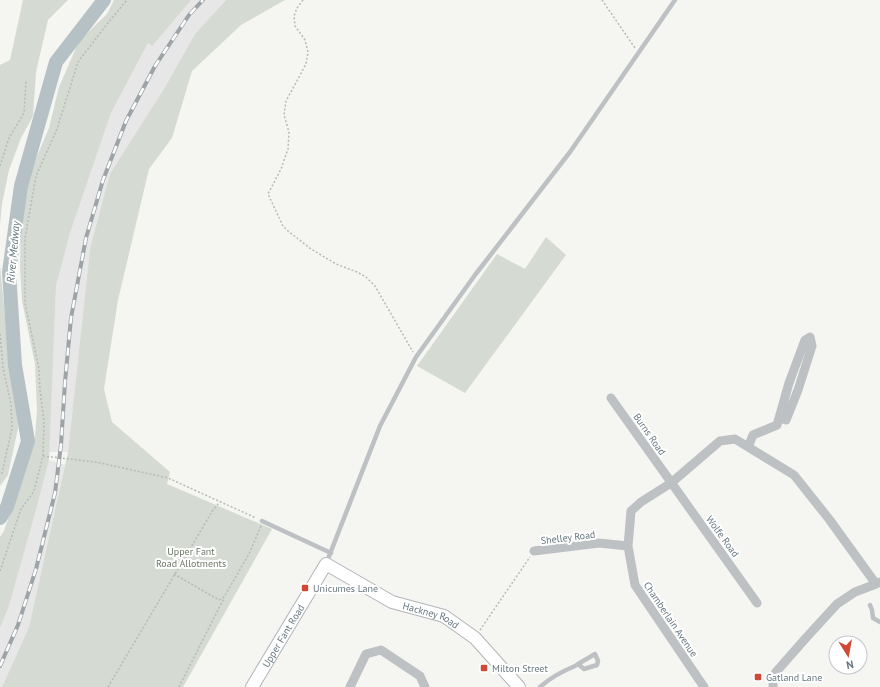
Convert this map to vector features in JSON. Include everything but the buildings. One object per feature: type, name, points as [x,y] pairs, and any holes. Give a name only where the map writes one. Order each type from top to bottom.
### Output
[{"type":"street","points":[[748,447],[753,435],[777,425],[779,418],[789,383],[805,340],[810,337],[812,346],[798,390],[786,420],[779,418]]},
{"type":"street","points":[[789,383],[798,390]]},
{"type":"street","name":"Burns Road","points":[[611,398],[671,483]]},
{"type":"street","name":"Chamberlain Avenue","points":[[704,687],[635,585],[628,546],[632,510],[641,502],[671,483],[720,441],[735,439],[794,475],[878,583]]},
{"type":"street","name":"Wolfe Road","points":[[671,483],[757,603]]},
{"type":"street","name":"Shelley Road","points":[[534,552],[599,544],[628,546]]},
{"type":"street","name":"Hackney Road","points":[[329,558],[392,602],[444,616],[475,638],[519,687]]},
{"type":"street","name":"Upper Fant Road","points":[[252,687],[329,558]]},
{"type":"street","points":[[773,687],[773,678],[776,672],[837,604],[855,592],[878,583]]},
{"type":"street","points":[[350,687],[366,654],[381,650],[420,676],[425,687]]},
{"type":"lane","points":[[262,521],[329,558],[380,426],[416,357],[474,275],[570,152],[675,0]]},
{"type":"lane","points":[[870,605],[873,618],[880,622]]},
{"type":"lane","points":[[540,687],[558,674],[578,664]]},
{"type":"path","points":[[0,571],[21,509],[34,491],[43,456],[44,422],[39,369],[25,303],[25,238],[36,176],[57,129],[78,62],[127,0]]},
{"type":"path","points":[[303,0],[297,8],[294,16],[295,26],[305,40],[308,52],[306,64],[286,101],[284,114],[289,132],[288,149],[281,168],[268,194],[283,226],[288,231],[311,249],[336,264],[366,277],[375,286],[416,357]]},
{"type":"path","points":[[602,0],[638,53]]},
{"type":"path","points":[[0,166],[9,138],[24,113],[26,81]]},
{"type":"path","points":[[0,334],[3,368],[11,404],[12,428],[2,473],[0,475]]},
{"type":"path","points":[[43,456],[96,462],[168,478],[262,521],[249,554],[224,597],[179,687]]},
{"type":"path","points":[[108,687],[212,510],[220,502]]},
{"type":"path","points":[[475,638],[534,552]]},
{"type":"path","points":[[174,574],[219,600],[224,597]]},
{"type":"shaded area","points":[[179,0],[226,0],[195,34],[164,89],[90,249],[68,452],[49,452],[56,286],[70,233],[111,113],[148,43]]},
{"type":"shaded area","points":[[49,460],[65,465],[29,627],[2,687],[0,687],[0,628],[9,606]]},
{"type":"green space","points":[[23,0],[68,0],[48,20],[36,72],[33,116],[21,138],[9,170],[2,204],[0,225],[0,65],[10,60]]},
{"type":"green space","points":[[114,0],[191,0],[152,46],[148,43],[111,113],[70,233],[56,286],[49,460],[9,606],[0,628],[0,537],[4,531],[35,438],[37,410],[35,364],[22,301],[20,266],[21,224],[25,199],[31,170],[49,128],[59,87],[79,41],[107,14]]},
{"type":"green space","name":"Upper Fant Road Allotments","points":[[226,0],[285,0],[241,25],[192,71],[172,138],[149,169],[118,300],[104,389],[112,422],[170,472],[167,484],[272,529],[183,687],[2,687],[29,627],[68,452],[90,249],[110,174],[164,89],[195,34]]},
{"type":"green space","points":[[546,237],[566,255],[465,393],[417,366],[497,254],[525,269]]},
{"type":"green space","points":[[0,266],[10,367],[17,403],[18,428],[8,475],[0,486]]},
{"type":"waterway","name":"River Medway","points":[[0,518],[7,507],[28,441],[15,365],[9,272],[21,186],[56,62],[104,0]]},
{"type":"railway","points":[[0,666],[18,625],[36,569],[55,493],[61,445],[71,318],[86,238],[103,180],[126,121],[155,66],[189,15],[203,0]]},
{"type":"place","name":"Unicumes Lane","points":[[305,588]]},
{"type":"place","name":"Milton Street","points":[[484,668]]},
{"type":"place","name":"Gatland Lane","points":[[758,677]]}]
